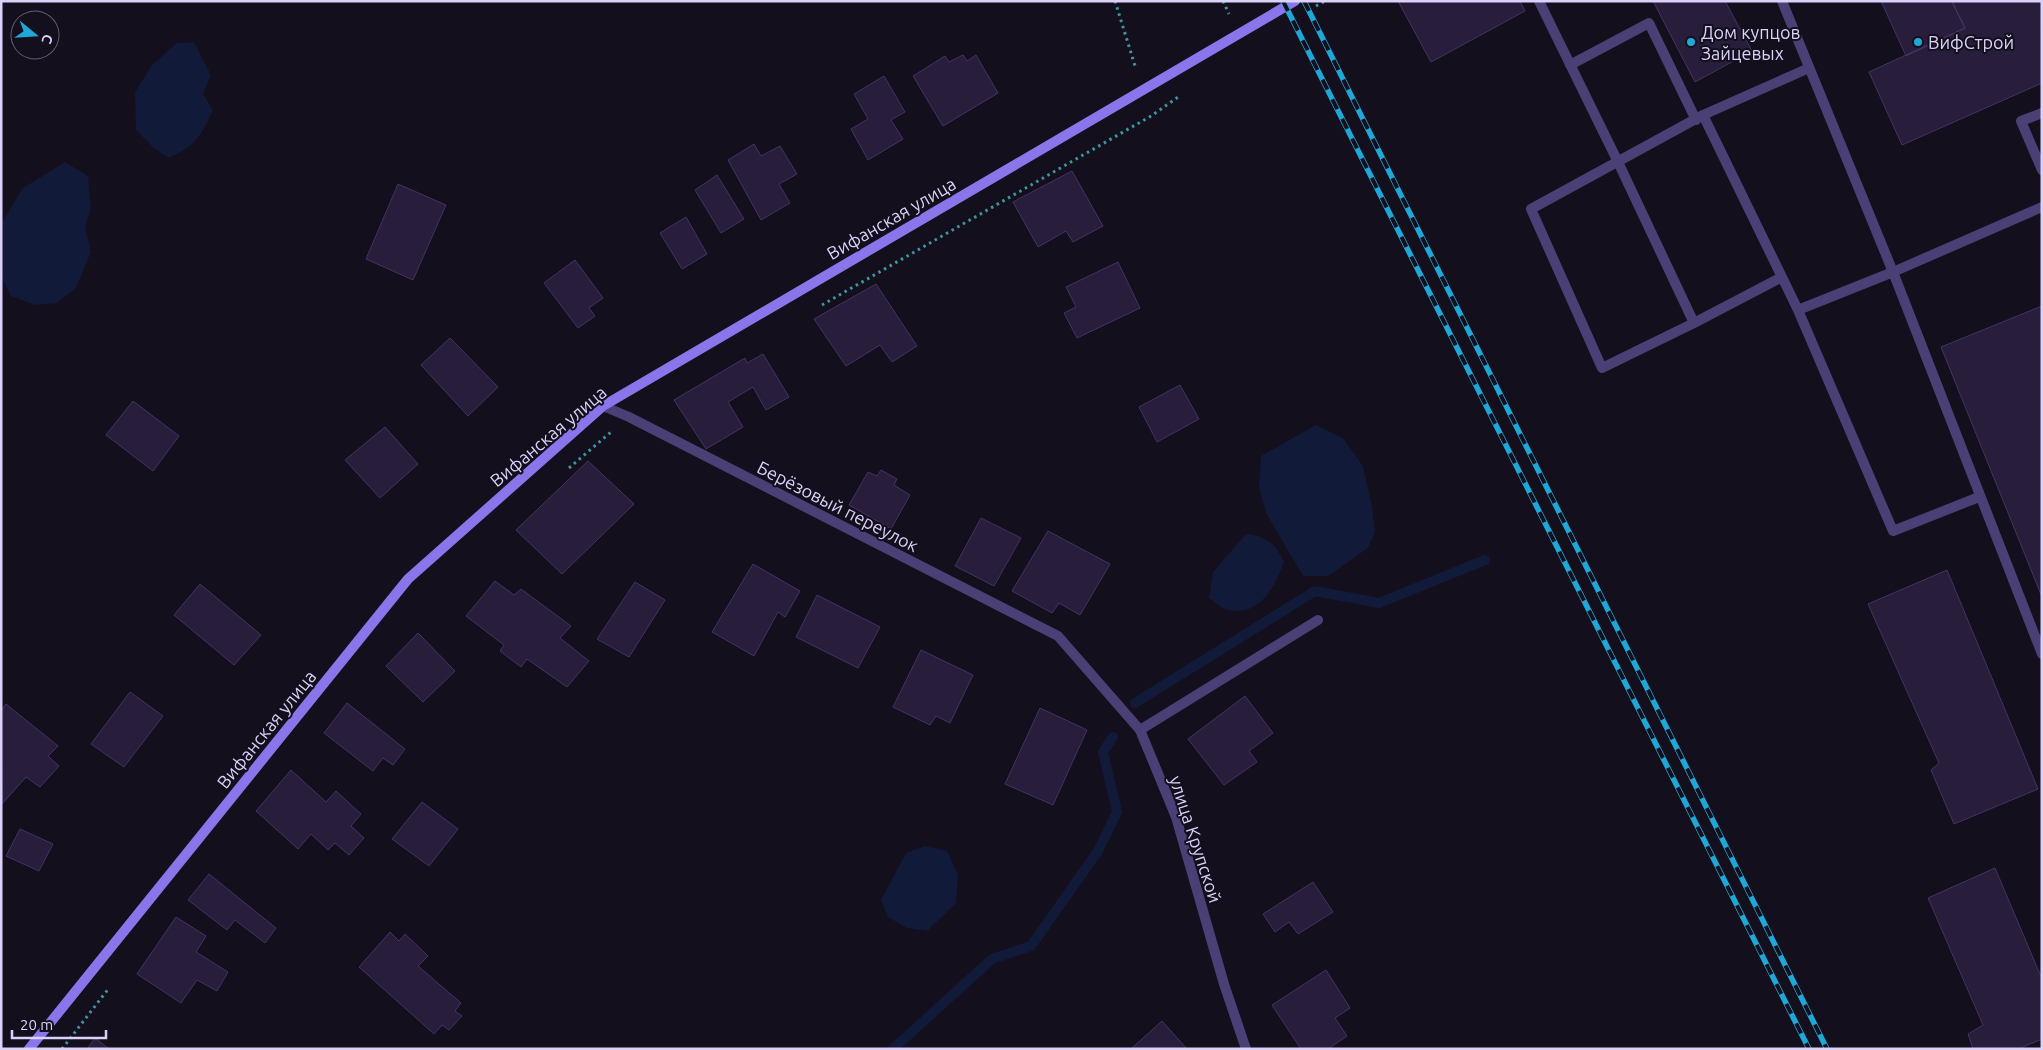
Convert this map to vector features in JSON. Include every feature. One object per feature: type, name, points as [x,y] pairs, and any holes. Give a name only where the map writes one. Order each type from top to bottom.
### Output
[{"type":"main road","name":"Вифанская улица","points":[[29,1049],[408,579],[603,406],[1295,1]]},
{"type":"street","points":[[1539,1],[1694,323]]},
{"type":"street","points":[[1782,1],[1894,272],[1979,497],[2042,654]]},
{"type":"street","points":[[1570,65],[1649,23],[1798,310],[1893,531],[1979,497]]},
{"type":"street","points":[[1782,277],[1602,368],[1531,209],[1700,118],[1809,68]]},
{"type":"street","points":[[2042,113],[2021,121],[2042,170]]},
{"type":"street","points":[[1798,310],[1894,272],[2042,207]]},
{"type":"street","name":"Берёзовый переулок","points":[[603,406],[629,417],[1058,636]]},
{"type":"street","points":[[1140,730],[1318,620]]},
{"type":"street","name":"улица Крупской","points":[[1058,636],[1140,730],[1176,817],[1224,984],[1246,1049]]},
{"type":"path","points":[[1115,1],[1143,89]]},
{"type":"path","points":[[561,474],[629,417]]},
{"type":"path","points":[[62,1049],[110,986]]},
{"type":"water","points":[[194,42],[211,75],[203,94],[213,110],[196,140],[184,150],[168,158],[154,148],[136,130],[135,92],[152,65],[177,43]]},
{"type":"water","points":[[65,162],[88,176],[91,208],[85,227],[91,252],[76,288],[57,303],[35,305],[11,296],[1,276],[1,224],[23,188]]},
{"type":"water","points":[[1316,425],[1343,438],[1363,466],[1372,506],[1375,532],[1368,548],[1328,576],[1303,576],[1266,513],[1259,487],[1261,456]]},
{"type":"water","points":[[1246,534],[1260,537],[1270,542],[1274,545],[1284,562],[1276,581],[1265,598],[1249,609],[1239,611],[1228,610],[1209,598],[1213,572]]},
{"type":"water","points":[[925,846],[947,851],[958,874],[956,903],[927,931],[907,928],[888,917],[881,900],[906,853]]},
{"type":"building","points":[[1398,1],[1520,1],[1525,11],[1431,62]]},
{"type":"building","points":[[1653,1],[1725,1],[1752,51],[1695,82]]},
{"type":"building","name":"ВифСтрой","points":[[1881,1],[1952,1],[1965,28],[1906,56]]},
{"type":"building","points":[[2041,1],[2042,83],[1902,145],[1869,72],[1965,28],[1952,2]]},
{"type":"building","points":[[963,55],[967,61],[976,55],[998,93],[943,126],[913,76],[945,56],[949,62]]},
{"type":"building","points":[[884,76],[905,112],[891,120],[903,139],[868,160],[851,129],[868,119],[854,94]]},
{"type":"building","points":[[754,144],[761,156],[780,146],[797,174],[779,184],[790,203],[761,220],[728,160]]},
{"type":"building","points":[[1072,171],[1103,226],[1073,242],[1066,231],[1038,247],[1013,202]]},
{"type":"building","points":[[717,175],[744,219],[721,233],[695,190]]},
{"type":"building","points":[[398,184],[446,205],[413,280],[366,259]]},
{"type":"building","points":[[686,217],[707,254],[682,269],[660,233]]},
{"type":"building","points":[[575,260],[603,298],[589,308],[595,316],[578,328],[544,283]]},
{"type":"building","points":[[1118,262],[1140,308],[1077,338],[1064,313],[1076,307],[1066,287]]},
{"type":"building","points":[[876,284],[917,346],[892,362],[880,345],[846,366],[814,319]]},
{"type":"building","points":[[2042,306],[2042,597],[1941,347]]},
{"type":"building","points":[[450,338],[498,387],[468,416],[421,365]]},
{"type":"building","points":[[763,354],[789,397],[766,410],[753,387],[728,402],[743,427],[706,449],[674,400],[745,358],[747,363]]},
{"type":"building","points":[[1180,385],[1199,419],[1157,442],[1139,407]]},
{"type":"building","points":[[133,401],[179,436],[153,471],[106,435]]},
{"type":"building","points":[[385,427],[418,464],[380,498],[345,460]]},
{"type":"building","points":[[588,461],[634,504],[562,574],[516,530]]},
{"type":"building","points":[[881,470],[897,479],[894,485],[910,495],[891,529],[849,505],[868,472],[877,476]]},
{"type":"building","points":[[981,518],[1021,538],[994,586],[955,566]]},
{"type":"building","points":[[1048,531],[1110,564],[1080,615],[1059,603],[1052,613],[1012,591]]},
{"type":"building","points":[[753,564],[800,591],[785,617],[778,612],[754,656],[712,632]]},
{"type":"building","points":[[1947,570],[2038,789],[1954,824],[1931,770],[1939,763],[1868,604]]},
{"type":"building","points":[[495,581],[514,595],[521,589],[571,626],[560,638],[589,661],[567,687],[527,659],[521,667],[500,651],[504,645],[466,616]]},
{"type":"building","points":[[635,582],[665,600],[629,657],[597,639]]},
{"type":"building","points":[[200,584],[261,635],[234,665],[174,615]]},
{"type":"building","points":[[817,595],[880,627],[858,668],[796,637]]},
{"type":"building","points":[[418,633],[455,671],[423,702],[386,666]]},
{"type":"building","points":[[921,650],[973,675],[950,723],[936,716],[930,725],[893,707]]},
{"type":"building","points":[[130,692],[163,716],[124,767],[91,744]]},
{"type":"building","points":[[1245,696],[1273,733],[1249,751],[1257,762],[1224,785],[1188,739]]},
{"type":"building","points":[[347,703],[405,749],[393,765],[383,758],[373,771],[324,733]]},
{"type":"building","points":[[6,704],[58,746],[48,756],[59,766],[40,787],[26,777],[2,804],[1,711]]},
{"type":"building","points":[[1040,708],[1087,730],[1053,805],[1005,784]]},
{"type":"building","points":[[291,770],[326,802],[336,791],[361,814],[351,826],[364,838],[349,855],[335,843],[328,850],[311,834],[298,849],[256,811]]},
{"type":"building","points":[[422,802],[458,829],[429,866],[392,839]]},
{"type":"building","points":[[20,829],[53,844],[39,871],[6,856]]},
{"type":"building","points":[[1995,868],[2042,979],[2042,1039],[2018,1049],[1973,1049],[1968,1034],[1983,1025],[1928,898]]},
{"type":"building","points":[[209,874],[276,928],[265,943],[235,920],[227,930],[188,900]]},
{"type":"building","points":[[1313,882],[1333,912],[1298,934],[1289,922],[1275,932],[1263,914]]},
{"type":"building","points":[[176,917],[206,936],[196,952],[228,972],[217,991],[197,980],[181,1003],[137,974]]},
{"type":"building","points":[[390,932],[399,941],[405,934],[428,956],[418,966],[461,1003],[455,1011],[462,1016],[449,1030],[442,1025],[434,1034],[359,967]]},
{"type":"building","points":[[1326,970],[1350,1008],[1335,1018],[1347,1036],[1328,1049],[1301,1049],[1272,1005]]},
{"type":"building","points":[[1162,1021],[1187,1049],[1131,1049]]},
{"type":"building","points":[[95,1038],[109,1049],[87,1049]]},
{"type":"waterway","points":[[1135,703],[1315,591],[1379,603],[1485,560]]},
{"type":"waterway","points":[[893,1049],[992,959],[1031,946],[1098,851],[1117,812],[1103,752],[1113,737]]},
{"type":"railway","points":[[1283,1],[1809,1049]]},
{"type":"railway","points":[[1304,1],[1827,1049]]},
{"type":"place","name":"Дом купцов Зайцевых","points":[[1691,42]]},
{"type":"place","name":"ВифСтрой","points":[[1918,42]]}]
